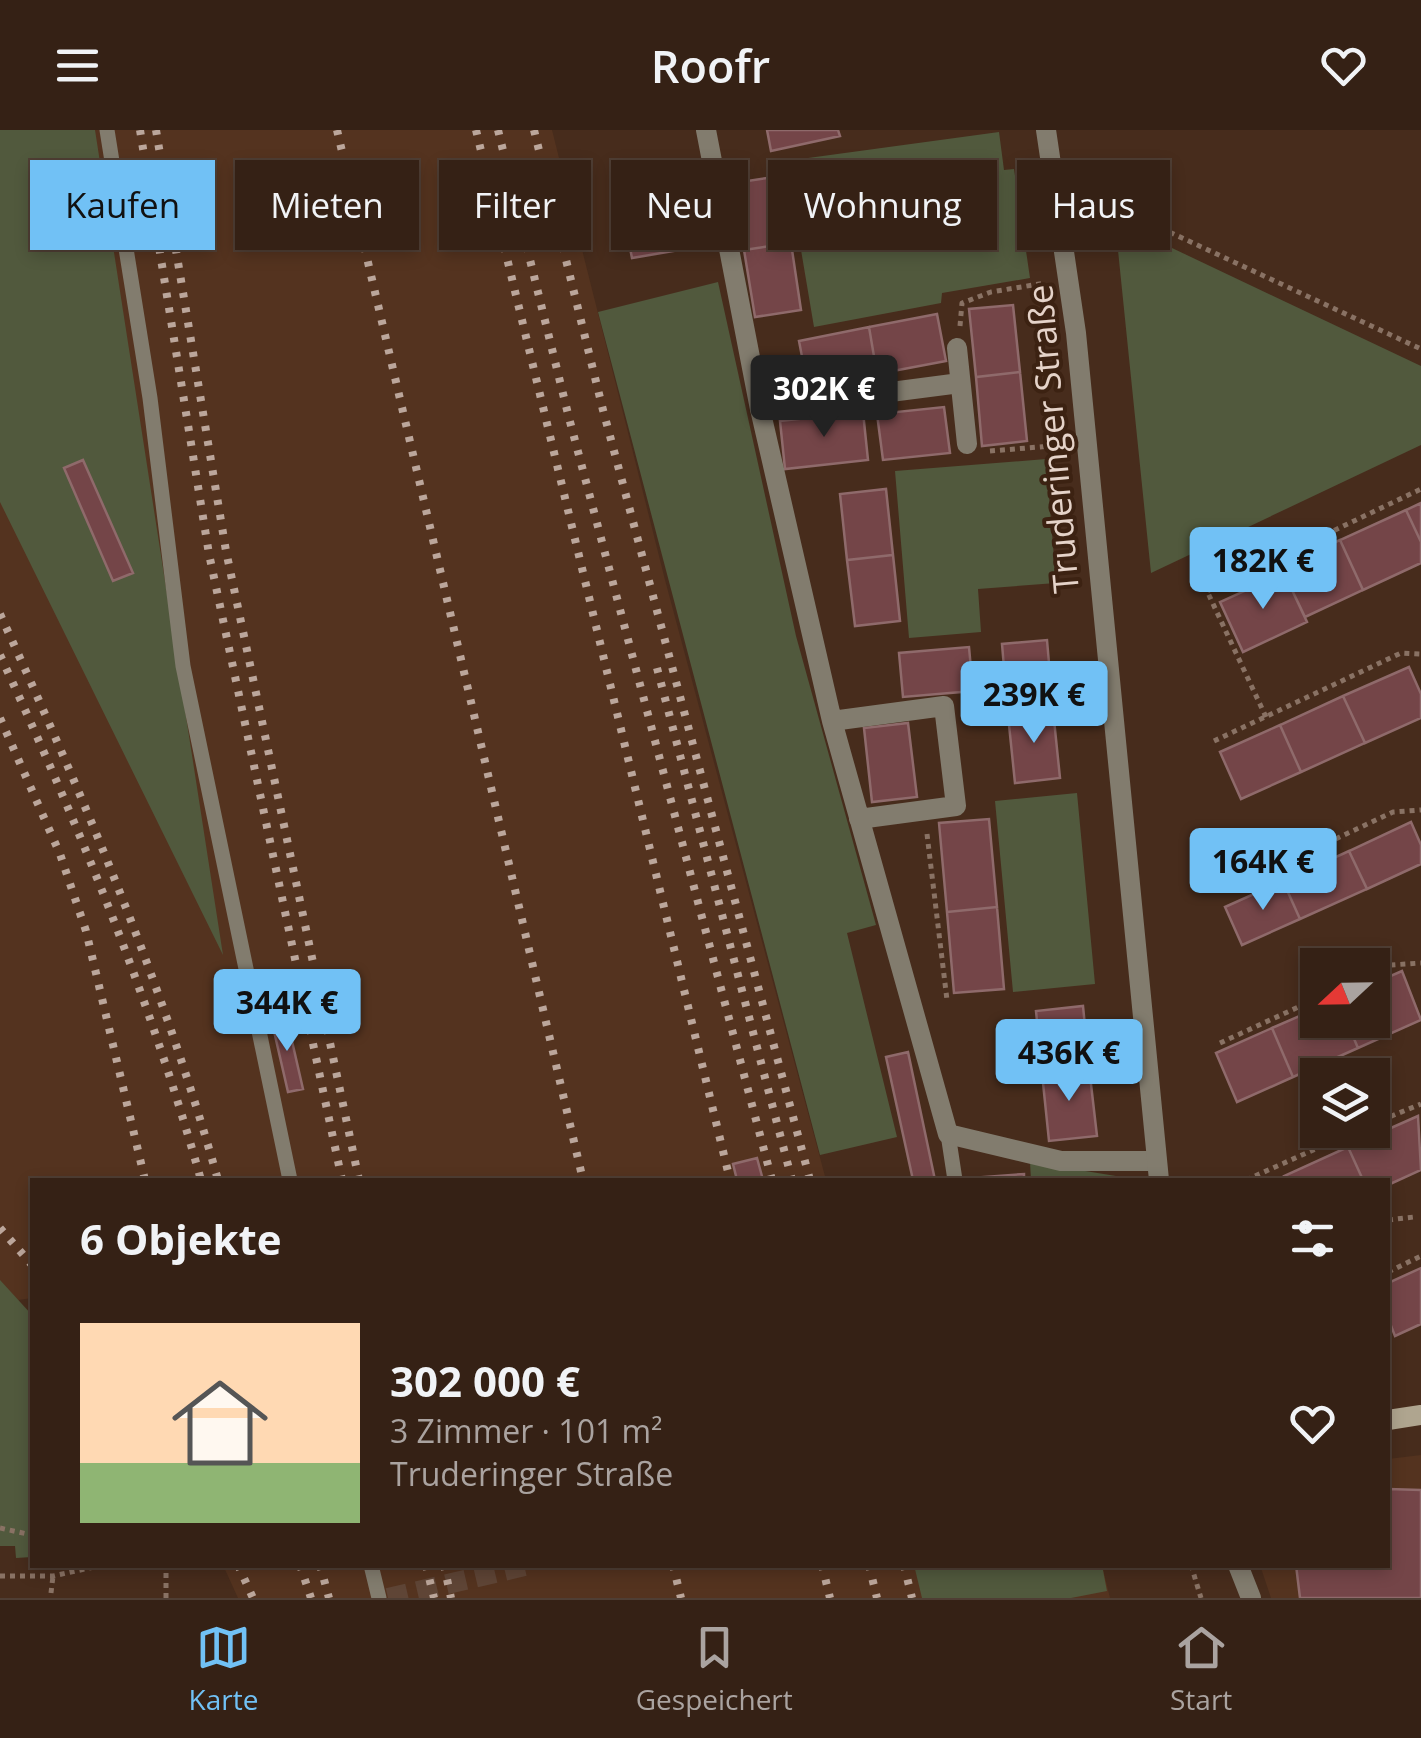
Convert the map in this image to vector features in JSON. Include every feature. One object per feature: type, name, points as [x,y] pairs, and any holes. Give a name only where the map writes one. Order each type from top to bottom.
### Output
[{"type":"main road","points":[[1390,1420],[1421,1415]]},
{"type":"street","points":[[706,130],[760,409],[832,721],[948,1134]]},
{"type":"street","name":"Truderinger Straße","points":[[1046,130],[1052,160]]},
{"type":"street","name":"Truderinger Straße","points":[[948,1134],[1061,1161],[1157,1170],[1066,250]]},
{"type":"street","points":[[957,348],[967,444]]},
{"type":"street","points":[[760,409],[960,383]]},
{"type":"street","points":[[832,721],[944,706],[956,806],[858,819]]},
{"type":"street","points":[[1239,1568],[1250,1598]]},
{"type":"lane","points":[[107,130],[150,398],[183,666],[290,1178]]},
{"type":"lane","points":[[948,1134],[955,1178]]},
{"type":"lane","points":[[372,1568],[379,1598]]},
{"type":"path","points":[[1170,232],[1421,348]]},
{"type":"path","points":[[957,348],[962,303],[991,292],[1070,280]]},
{"type":"path","points":[[967,444],[983,452],[1086,444]]},
{"type":"path","points":[[1266,717],[1207,591],[1421,489]]},
{"type":"path","points":[[1214,742],[1401,653],[1421,654]]},
{"type":"path","points":[[924,810],[947,1000]]},
{"type":"path","points":[[1227,890],[1393,812],[1421,810]]},
{"type":"path","points":[[1390,965],[1421,963]]},
{"type":"path","points":[[1220,1044],[1300,1006]]},
{"type":"path","points":[[1390,1117],[1421,1104]]},
{"type":"path","points":[[1250,1178],[1318,1148]]},
{"type":"path","points":[[1390,1220],[1414,1217]]},
{"type":"path","points":[[1390,1271],[1421,1256]]},
{"type":"path","points":[[0,1528],[30,1535]]},
{"type":"path","points":[[0,1576],[54,1576],[90,1568]]},
{"type":"path","points":[[166,1568],[166,1598]]},
{"type":"path","points":[[1192,1568],[1202,1598]]},
{"type":"path","points":[[51,1593],[54,1576]]},
{"type":"shaded area","points":[[0,130],[552,130],[560,160],[439,160],[439,250],[582,250],[665,580],[825,1178],[30,1178],[30,1298],[11,1301],[0,1292]]},
{"type":"shaded area","points":[[1421,1455],[1421,1598],[1271,1598],[1261,1568],[1390,1568],[1390,1459]]},
{"type":"shaded area","points":[[224,1568],[1103,1568],[1110,1598],[238,1598]]},
{"type":"green space","points":[[0,130],[95,130],[100,160],[30,160],[30,250],[114,250],[223,955],[0,502]]},
{"type":"green space","points":[[999,132],[1004,170],[1014,169],[1017,250],[1026,250],[1030,278],[942,293],[941,303],[814,327],[801,250],[997,250],[997,160],[793,160]]},
{"type":"green space","points":[[1170,247],[1421,366],[1421,445],[1151,573],[1118,250]]},
{"type":"green space","points":[[718,282],[796,636],[876,925],[847,933],[897,1137],[820,1155],[598,312]]},
{"type":"green space","points":[[1046,459],[1056,583],[978,589],[981,632],[909,638],[895,471]]},
{"type":"green space","points":[[1077,793],[1095,984],[1013,992],[995,801]]},
{"type":"green space","points":[[1030,1162],[1116,1178],[1031,1178]]},
{"type":"green space","points":[[0,1280],[30,1313],[30,1557],[16,1558],[15,1546],[0,1546]]},
{"type":"green space","points":[[915,1568],[1103,1568],[1107,1591],[1071,1598],[922,1598]]},
{"type":"building","points":[[767,130],[838,130],[840,136],[771,151]]},
{"type":"building","points":[[768,178],[768,246],[748,249],[748,181]]},
{"type":"building","points":[[768,246],[768,250],[792,250],[801,310],[755,317],[744,250]]},
{"type":"building","points":[[630,250],[679,250],[632,258]]},
{"type":"building","points":[[1013,305],[1020,372],[976,377],[969,309]]},
{"type":"building","points":[[937,314],[946,361],[877,374],[869,327]]},
{"type":"building","points":[[869,327],[877,374],[808,388],[799,341]]},
{"type":"building","points":[[1020,372],[1027,441],[982,446],[976,377]]},
{"type":"building","points":[[944,407],[950,453],[883,460],[877,414]]},
{"type":"building","points":[[863,412],[868,460],[785,469],[780,421]]},
{"type":"building","points":[[83,460],[133,573],[113,581],[64,468]]},
{"type":"building","points":[[886,489],[893,555],[847,560],[840,494]]},
{"type":"building","points":[[1421,503],[1421,542],[1406,510]]},
{"type":"building","points":[[1406,510],[1421,542],[1421,563],[1363,590],[1340,540]]},
{"type":"building","points":[[1340,540],[1363,590],[1305,617],[1281,567]]},
{"type":"building","points":[[893,555],[900,621],[855,626],[847,560]]},
{"type":"building","points":[[1284,573],[1307,622],[1243,652],[1220,602]]},
{"type":"building","points":[[1047,640],[1053,710],[1008,715],[1002,644]]},
{"type":"building","points":[[969,647],[973,691],[903,697],[899,653]]},
{"type":"building","points":[[1409,667],[1421,694],[1421,718],[1365,743],[1343,696]]},
{"type":"building","points":[[1343,696],[1365,743],[1301,772],[1280,725]]},
{"type":"building","points":[[1053,710],[1060,778],[1015,783],[1008,715]]},
{"type":"building","points":[[908,723],[917,797],[872,802],[864,728]]},
{"type":"building","points":[[1280,725],[1301,772],[1241,799],[1220,752]]},
{"type":"building","points":[[989,819],[997,907],[947,912],[939,823]]},
{"type":"building","points":[[1411,822],[1421,845],[1421,864],[1367,889],[1349,851]]},
{"type":"building","points":[[1349,851],[1367,889],[1300,919],[1283,881]]},
{"type":"building","points":[[1283,881],[1300,919],[1242,945],[1225,907]]},
{"type":"building","points":[[997,907],[1004,989],[954,993],[947,912]]},
{"type":"building","points":[[1402,971],[1421,1020],[1390,1034],[1390,976]]},
{"type":"building","points":[[1083,1006],[1089,1067],[1042,1073],[1036,1011]]},
{"type":"building","points":[[286,1015],[303,1089],[288,1092],[271,1018]]},
{"type":"building","points":[[1300,1016],[1300,1038],[1354,1038],[1358,1048],[1336,1058],[1300,1058],[1300,1074],[1293,1077],[1272,1028]]},
{"type":"building","points":[[1272,1028],[1293,1077],[1237,1102],[1216,1053]]},
{"type":"building","points":[[1354,1038],[1380,1038],[1358,1048]]},
{"type":"building","points":[[908,1052],[935,1178],[913,1178],[886,1057]]},
{"type":"building","points":[[1089,1067],[1097,1136],[1049,1141],[1042,1073]]},
{"type":"building","points":[[1418,1116],[1421,1170],[1390,1184],[1390,1178],[1362,1178],[1348,1148],[1390,1148],[1390,1128]]},
{"type":"building","points":[[1348,1148],[1362,1178],[1285,1178]]},
{"type":"building","points":[[757,1158],[762,1178],[736,1178],[733,1164]]},
{"type":"building","points":[[1024,1174],[1024,1178],[972,1178]]},
{"type":"building","points":[[1421,1268],[1421,1324],[1395,1336],[1390,1323],[1390,1282]]},
{"type":"building","points":[[1390,1489],[1421,1490],[1421,1598],[1300,1598],[1296,1568],[1390,1568]]},
{"type":"tunnel","points":[[388,1598],[516,1568]]},
{"type":"railway","points":[[140,130],[209,554],[342,1178]]},
{"type":"railway","points":[[156,130],[226,551],[359,1178]]},
{"type":"railway","points":[[337,130],[583,1178]]},
{"type":"railway","points":[[476,130],[730,1178]]},
{"type":"railway","points":[[498,130],[569,418],[771,1178]]},
{"type":"railway","points":[[534,130],[603,410],[809,1178]]},
{"type":"railway","points":[[0,614],[120,893],[173,1035],[217,1178]]},
{"type":"railway","points":[[0,655],[111,913],[159,1045],[200,1178]]},
{"type":"railway","points":[[657,668],[791,1178]]},
{"type":"railway","points":[[0,718],[60,854],[86,931],[145,1178]]},
{"type":"railway","points":[[0,1228],[30,1263]]},
{"type":"railway","points":[[239,1568],[253,1598]]},
{"type":"railway","points":[[301,1568],[311,1598]]},
{"type":"railway","points":[[321,1568],[329,1598]]},
{"type":"railway","points":[[427,1568],[434,1598]]},
{"type":"railway","points":[[445,1568],[451,1598]]},
{"type":"railway","points":[[674,1568],[681,1598]]},
{"type":"railway","points":[[823,1568],[830,1598]]},
{"type":"railway","points":[[870,1568],[877,1598]]},
{"type":"railway","points":[[905,1568],[912,1598]]}]
